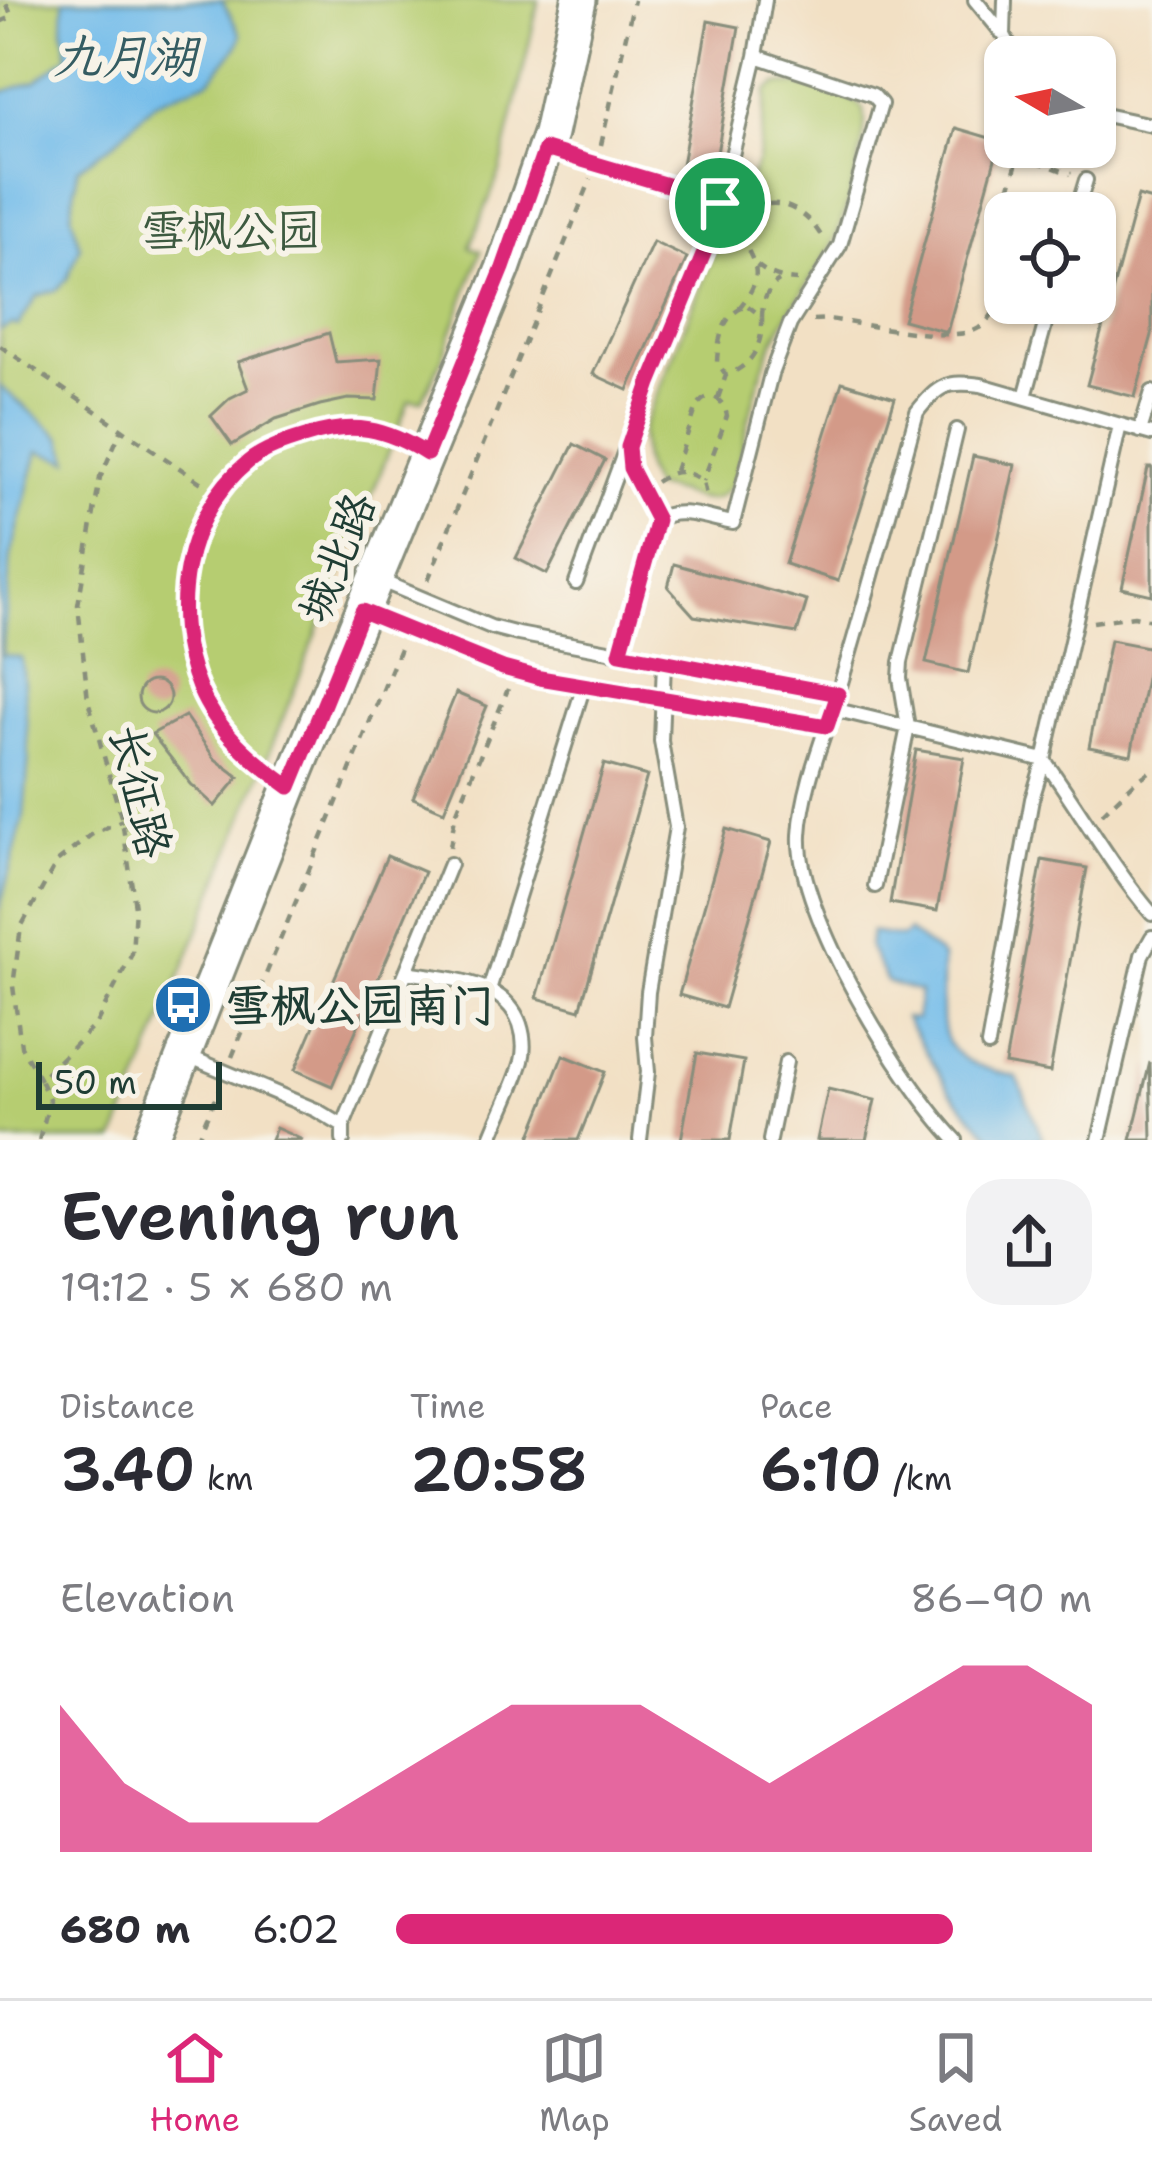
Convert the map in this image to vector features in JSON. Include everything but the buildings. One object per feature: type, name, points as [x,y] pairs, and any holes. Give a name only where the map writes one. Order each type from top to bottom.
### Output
[{"type":"street","name":"城北路","points":[[150,1140],[503,268],[545,149],[579,0]]},
{"type":"lane","points":[[576,583],[650,383],[714,229],[765,0]]},
{"type":"lane","points":[[975,0],[1004,35]]},
{"type":"lane","points":[[1004,35],[1005,0]]},
{"type":"lane","points":[[620,653],[657,520],[667,512],[733,523],[771,374],[790,325],[841,245],[881,104],[873,94],[756,56]]},
{"type":"lane","points":[[1116,117],[1152,125]]},
{"type":"lane","points":[[545,149],[701,195],[711,208],[714,229]]},
{"type":"lane","points":[[1082,192],[1085,180]]},
{"type":"lane","points":[[701,195],[726,181]]},
{"type":"lane","points":[[1024,397],[1045,324]]},
{"type":"lane","points":[[956,1140],[888,1051],[816,912],[800,840],[812,772],[917,412],[931,394],[952,381],[981,385],[1146,433],[1152,392]]},
{"type":"lane","points":[[988,1045],[1032,799],[1120,425]]},
{"type":"lane","points":[[290,787],[257,764],[226,733],[200,692],[183,630],[184,583],[194,542],[218,494],[249,461],[281,443],[359,426],[400,437],[427,454]]},
{"type":"lane","points":[[875,886],[908,727],[901,662],[956,430]]},
{"type":"lane","points":[[628,447],[630,468],[657,520]]},
{"type":"lane","points":[[376,579],[505,631],[836,702],[908,727],[1044,760],[1120,876],[1152,914]]},
{"type":"lane","points":[[362,611],[515,672],[827,726]]},
{"type":"lane","points":[[640,1140],[648,1072],[648,992],[676,826],[661,741],[664,662]]},
{"type":"lane","points":[[489,990],[584,686]]},
{"type":"lane","points":[[183,1054],[316,1110],[343,1133],[450,865]]},
{"type":"lane","points":[[1099,1140],[1142,955],[1152,937]]},
{"type":"lane","points":[[406,972],[489,990],[516,1015],[524,1043],[522,1060],[490,1140]]},
{"type":"lane","points":[[770,1140],[786,1062]]},
{"type":"path","points":[[0,22],[12,17],[5,0]]},
{"type":"path","points":[[421,598],[596,164],[634,0]]},
{"type":"path","points":[[1008,192],[1019,155],[1085,180]]},
{"type":"path","points":[[821,277],[782,279],[766,273],[747,249],[743,224],[747,213],[772,203],[802,212],[824,240],[830,261]]},
{"type":"path","points":[[739,308],[757,278],[757,265]]},
{"type":"path","points":[[726,375],[740,370],[755,355],[763,330],[762,306],[771,285],[782,279]]},
{"type":"path","points":[[726,375],[717,362],[718,346],[731,313],[748,306],[762,316]]},
{"type":"path","points":[[790,325],[828,319],[958,335],[984,324]]},
{"type":"path","points":[[1,346],[218,494]]},
{"type":"path","points":[[718,398],[726,375]]},
{"type":"path","points":[[675,471],[697,406],[703,398],[718,398],[727,416],[703,482]]},
{"type":"path","name":"长征路","points":[[40,1080],[96,1024],[132,954],[135,907],[122,820],[88,700],[78,605],[100,478],[122,428]]},
{"type":"path","points":[[642,491],[681,470],[703,482],[708,518]]},
{"type":"path","points":[[1075,622],[1133,616],[1152,620]]},
{"type":"path","points":[[197,1140],[408,630]]},
{"type":"path","points":[[450,865],[455,816],[515,672]]},
{"type":"path","points":[[1090,826],[1152,770]]},
{"type":"path","points":[[39,1140],[50,1101],[22,1046],[13,986],[21,927],[57,862],[92,835],[122,820]]},
{"type":"green space","name":"雪枫公园","points":[[0,0],[539,0],[500,172],[470,247],[481,251],[441,361],[422,401],[409,401],[115,1140],[0,1140]]},
{"type":"green space","points":[[777,84],[837,93],[863,110],[864,135],[849,197],[833,243],[768,354],[735,479],[726,491],[708,500],[654,488],[643,459],[643,428],[716,249],[758,161],[767,91]]},
{"type":"water","name":"九月湖","points":[[64,0],[222,0],[241,35],[210,80],[155,102],[113,144],[78,168],[71,214],[80,247],[67,279],[56,290],[37,296],[18,326],[0,330],[0,93],[36,81],[68,56]]},
{"type":"water","points":[[0,386],[62,438],[70,461],[38,451],[11,556],[2,655],[22,658],[29,756],[24,815],[0,908]]},
{"type":"water","points":[[909,931],[942,957],[946,1039],[967,1060],[1017,1077],[1043,1140],[994,1140],[950,1091],[905,1018],[916,1019],[920,992],[887,982],[869,947],[871,932],[902,937]]},
{"type":"place","name":"雪枫公园南门","points":[[183,1005]]},
{"type":"route","points":[[545,149],[701,195],[726,181],[720,203],[628,447],[630,468],[657,520],[620,653],[838,694],[827,726],[540,678],[503,668],[362,611],[290,787],[257,764],[226,733],[200,692],[183,630],[184,583],[194,542],[218,494],[249,461],[281,443],[325,430],[359,426],[400,437],[427,454],[503,268],[545,149]]}]
